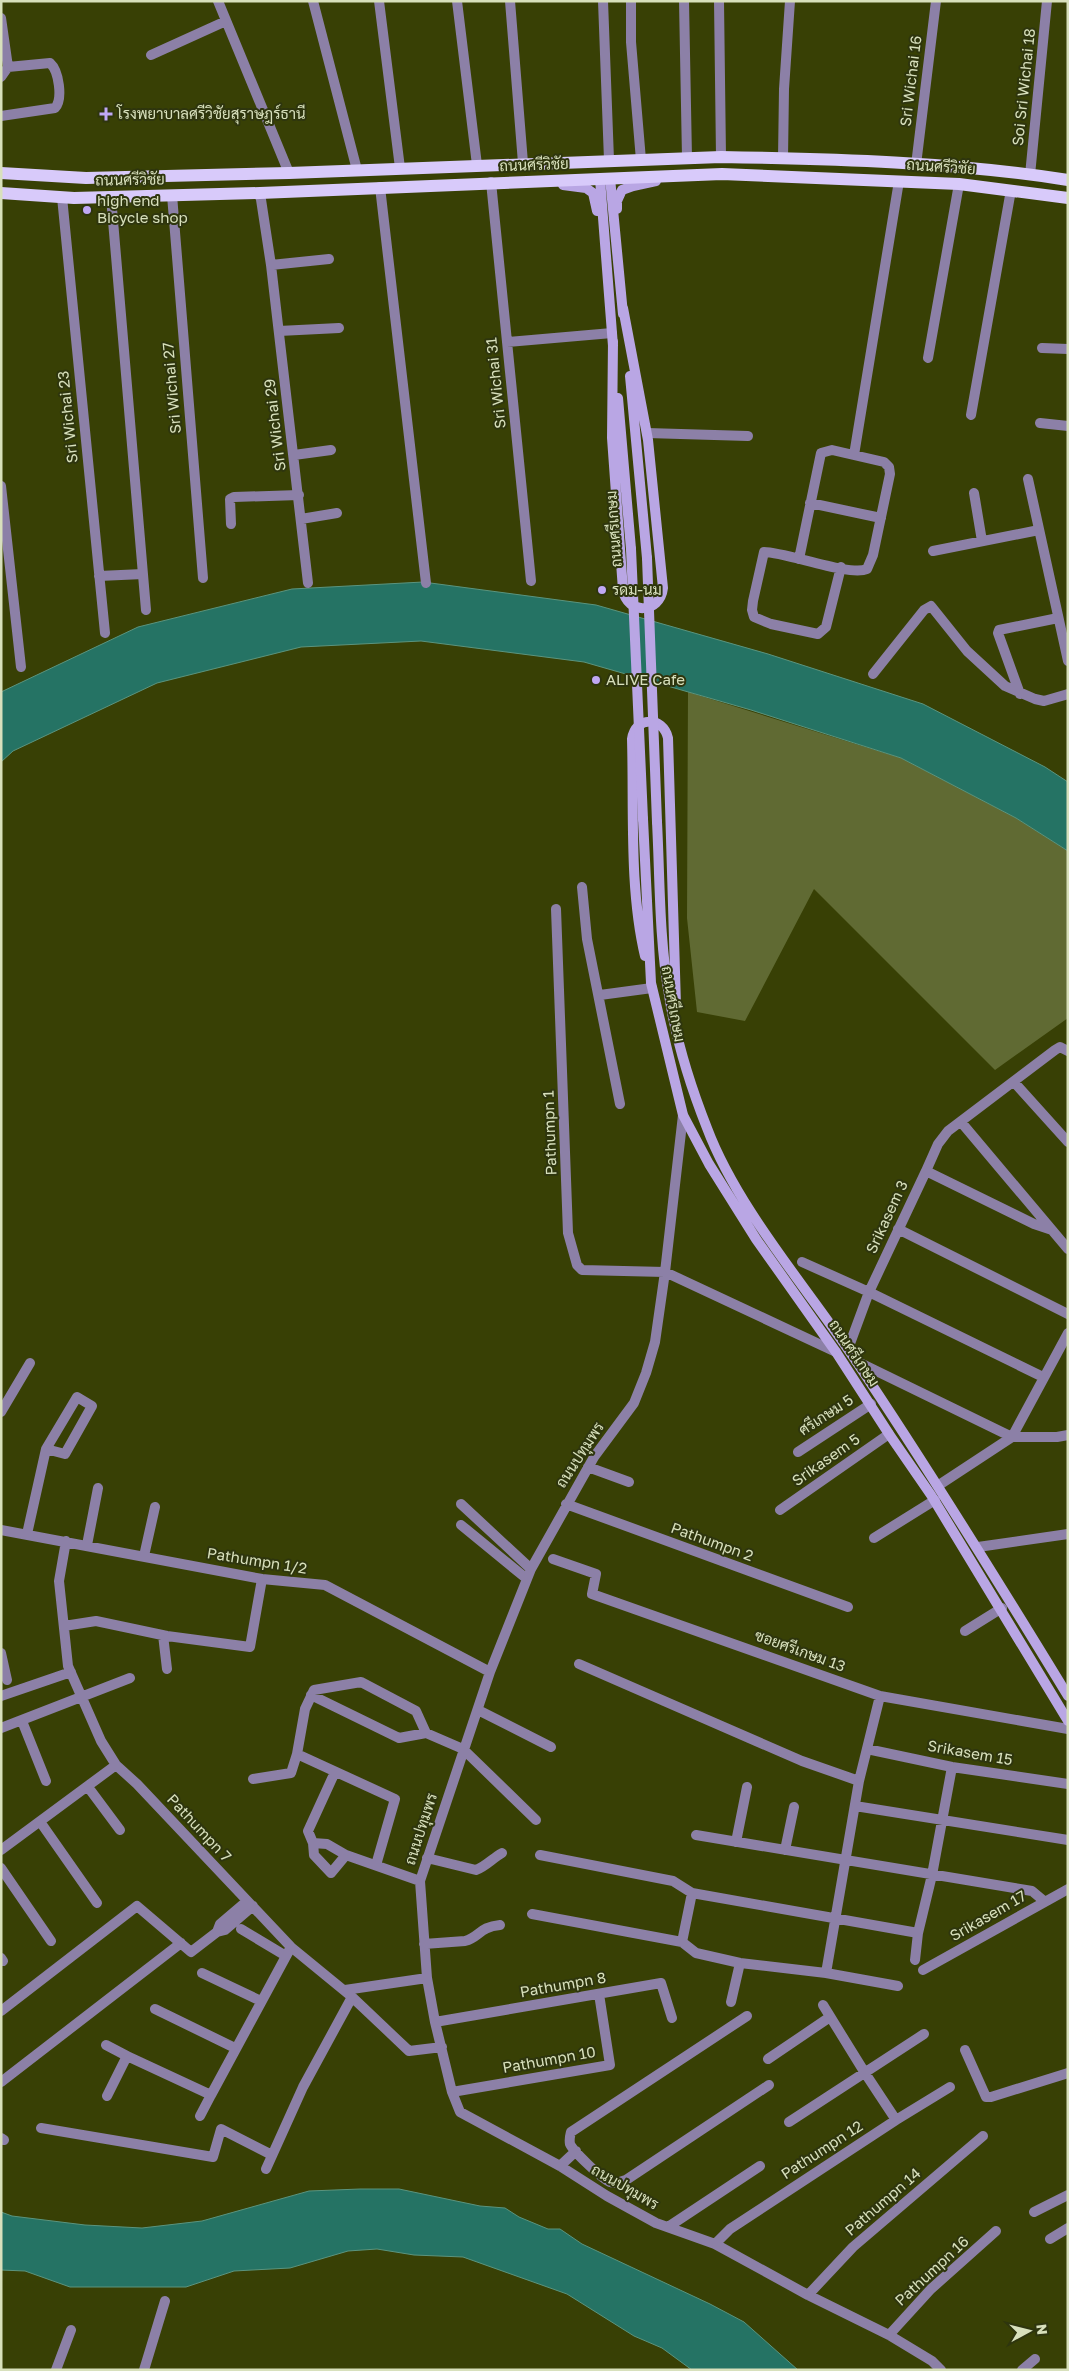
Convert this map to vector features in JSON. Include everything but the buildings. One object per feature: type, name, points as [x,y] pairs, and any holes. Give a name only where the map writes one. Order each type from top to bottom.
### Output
[{"type":"main road","name":"ถนนศรีวิชัย","points":[[606,172],[613,164],[636,160],[721,157],[783,158],[916,165],[1068,180]]},
{"type":"main road","points":[[783,158],[783,175]]},
{"type":"main road","name":"ถนนศรีวิชัย","points":[[2,170],[86,178],[289,173],[539,163],[568,167],[588,166],[606,172]]},
{"type":"main road","points":[[379,168],[380,187]]},
{"type":"main road","name":"ถนนศรีวิชัย","points":[[1,193],[62,197],[110,197],[260,193],[491,182],[528,182],[606,172],[687,176],[783,175],[959,184],[1068,198]]},
{"type":"main road","name":"ถนนศรีเกษม","points":[[606,172],[606,261],[631,549],[652,986],[683,1115],[709,1164],[756,1239],[836,1352],[934,1500],[1002,1608],[1068,1721]]},
{"type":"main road","name":"ถนนศรีเกษม","points":[[606,172],[623,308],[647,558],[662,934],[668,992],[685,1066],[720,1159],[766,1232],[939,1485],[1068,1696]]},
{"type":"main road","points":[[618,261],[617,201],[622,190],[633,186],[687,176]]},
{"type":"main road","points":[[528,182],[586,188],[593,193],[606,261]]},
{"type":"main road","points":[[613,337],[612,438],[623,590],[627,602],[637,609],[650,608],[659,600],[662,588],[647,433],[623,308]]},
{"type":"main road","points":[[652,986],[638,928],[632,739],[639,724],[655,721],[664,728],[668,738],[675,990],[685,1066]]},
{"type":"street","points":[[218,1],[289,173]]},
{"type":"street","points":[[313,1],[357,170]]},
{"type":"street","points":[[379,1],[400,168]]},
{"type":"street","points":[[457,1],[477,165]]},
{"type":"street","points":[[510,1],[523,164]]},
{"type":"street","points":[[603,1],[606,172]]},
{"type":"street","points":[[632,1],[631,42],[636,160]]},
{"type":"street","points":[[684,1],[687,158]]},
{"type":"street","points":[[719,1],[721,157]]},
{"type":"street","points":[[783,158],[784,89],[790,1]]},
{"type":"street","name":"Sri Wichai 16","points":[[916,165],[936,1]]},
{"type":"street","name":"Soi Sri Wichai 18","points":[[1030,175],[1047,1]]},
{"type":"street","points":[[1,18],[8,67],[1,77]]},
{"type":"street","points":[[151,55],[226,21]]},
{"type":"street","points":[[1,116],[55,108],[59,100],[56,74],[50,63],[8,67]]},
{"type":"street","points":[[854,455],[899,181]]},
{"type":"street","name":"Sri Wichai 31","points":[[491,182],[531,581]]},
{"type":"street","points":[[928,358],[959,184]]},
{"type":"street","points":[[380,187],[426,583]]},
{"type":"street","points":[[971,415],[1011,190]]},
{"type":"street","name":"Sri Wichai 29","points":[[260,193],[271,265],[308,583]]},
{"type":"street","name":"Sri Wichai 27","points":[[172,195],[203,578]]},
{"type":"street","name":"Sri Wichai 23","points":[[62,197],[105,633]]},
{"type":"street","points":[[110,197],[146,610]]},
{"type":"street","points":[[271,265],[329,259]]},
{"type":"street","points":[[279,331],[339,328]]},
{"type":"street","points":[[507,342],[613,337]]},
{"type":"street","points":[[1042,348],[1068,349]]},
{"type":"street","points":[[1040,423],[1068,426]]},
{"type":"street","points":[[647,433],[748,436]]},
{"type":"street","points":[[294,455],[332,450]]},
{"type":"street","points":[[799,559],[821,453],[832,450],[884,462],[890,467],[873,555],[867,569],[858,571],[841,567],[799,559],[768,552],[762,554],[752,610],[756,619],[818,634],[826,627],[841,567]]},
{"type":"street","points":[[1028,479],[1068,661]]},
{"type":"street","points":[[1,486],[20,667]]},
{"type":"street","points":[[974,493],[982,541]]},
{"type":"street","points":[[231,524],[229,504],[230,499],[234,497],[299,495]]},
{"type":"street","points":[[810,502],[881,518]]},
{"type":"street","points":[[301,519],[337,513]]},
{"type":"street","points":[[933,551],[1039,530]]},
{"type":"street","points":[[99,576],[143,574]]},
{"type":"street","points":[[873,674],[924,610],[931,606],[976,660],[1005,686],[1020,694],[1044,701],[1068,694]]},
{"type":"street","points":[[1020,694],[998,633],[999,630],[1058,618]]},
{"type":"street","points":[[582,886],[588,939],[620,1104]]},
{"type":"street","name":"Pathumpn 1","points":[[556,909],[568,1233],[577,1265],[582,1270],[665,1272]]},
{"type":"street","points":[[600,995],[652,986]]},
{"type":"street","points":[[926,1171],[938,1144],[961,1122],[1056,1050],[1060,1048],[1068,1051]]},
{"type":"street","points":[[1014,1082],[1068,1142]]},
{"type":"street","name":"ถนนปทุมพร","points":[[683,1115],[665,1272],[654,1342],[646,1373],[634,1403],[588,1467],[531,1569],[490,1672],[420,1881],[427,1978],[435,2022],[452,2092],[460,2112],[560,2166],[607,2196],[668,2227],[715,2244],[808,2295],[889,2335],[932,2361],[941,2370]]},
{"type":"street","points":[[961,1122],[1068,1249]]},
{"type":"street","name":"Srikasem 3","points":[[848,1350],[869,1292],[926,1171],[1034,1224],[1052,1230]]},
{"type":"street","points":[[898,1229],[1068,1314]]},
{"type":"street","points":[[802,1262],[869,1292],[1043,1377]]},
{"type":"street","points":[[665,1272],[836,1352]]},
{"type":"street","points":[[939,1485],[1012,1437],[1068,1333]]},
{"type":"street","points":[[856,1361],[1012,1437],[1057,1437],[1068,1435]]},
{"type":"street","points":[[1,1412],[30,1363]]},
{"type":"street","points":[[27,1534],[46,1449],[77,1397],[92,1406],[65,1454],[46,1449]]},
{"type":"street","name":"ศรีเกษม 5","points":[[798,1452],[871,1404]]},
{"type":"street","name":"Srikasem 5","points":[[780,1510],[889,1434]]},
{"type":"street","points":[[588,1467],[629,1482]]},
{"type":"street","points":[[87,1545],[98,1488]]},
{"type":"street","points":[[874,1538],[934,1500]]},
{"type":"street","points":[[461,1504],[531,1569]]},
{"type":"street","name":"Pathumpn 2","points":[[566,1504],[848,1607]]},
{"type":"street","points":[[144,1556],[155,1507]]},
{"type":"street","points":[[461,1525],[527,1580]]},
{"type":"street","name":"Pathumpn 1/2","points":[[1,1530],[262,1579],[326,1585],[490,1672]]},
{"type":"street","points":[[978,1547],[1068,1534]]},
{"type":"street","name":"Pathumpn 7","points":[[66,1541],[59,1581],[71,1672],[101,1741],[116,1765],[137,1784],[250,1903],[289,1952],[349,1993],[409,2051],[442,2047]]},
{"type":"street","name":"ซอยศรีเกษม 13","points":[[553,1559],[596,1574],[592,1594],[880,1696],[1068,1729]]},
{"type":"street","points":[[64,1626],[96,1622],[163,1635],[250,1647],[262,1579]]},
{"type":"street","points":[[966,1631],[1002,1608]]},
{"type":"street","points":[[163,1635],[167,1669]]},
{"type":"street","points":[[1,1653],[7,1680]]},
{"type":"street","points":[[579,1664],[802,1761],[859,1781]]},
{"type":"street","points":[[1,1696],[71,1672]]},
{"type":"street","points":[[1,1728],[130,1678]]},
{"type":"street","points":[[253,1779],[291,1773],[298,1754],[305,1709],[314,1690],[361,1682],[416,1711],[426,1733]]},
{"type":"street","points":[[311,1695],[399,1738],[426,1733],[463,1749],[536,1820]]},
{"type":"street","points":[[826,1973],[859,1781],[880,1696]]},
{"type":"street","points":[[478,1710],[551,1746]]},
{"type":"street","points":[[22,1721],[46,1781]]},
{"type":"street","name":"Srikasem 15","points":[[867,1748],[952,1767],[1068,1784]]},
{"type":"street","points":[[298,1754],[395,1799],[376,1865]]},
{"type":"street","points":[[1,1850],[41,1823],[116,1765]]},
{"type":"street","points":[[915,1960],[918,1933],[932,1875],[952,1767]]},
{"type":"street","points":[[335,1772],[308,1831],[313,1843],[314,1855],[331,1873],[346,1855]]},
{"type":"street","points":[[88,1787],[120,1830]]},
{"type":"street","points":[[736,1842],[748,1787]]},
{"type":"street","points":[[855,1806],[1068,1840]]},
{"type":"street","points":[[785,1850],[794,1807]]},
{"type":"street","points":[[41,1823],[97,1903]]},
{"type":"street","points":[[696,1835],[1032,1891],[1044,1901]]},
{"type":"street","points":[[313,1843],[327,1844],[346,1855],[420,1881]]},
{"type":"street","points":[[427,1858],[476,1870],[483,1868],[489,1860],[502,1853]]},
{"type":"street","points":[[540,1855],[673,1882],[692,1893],[918,1933]]},
{"type":"street","points":[[1,1868],[51,1941]]},
{"type":"street","name":"Srikasem 17","points":[[923,1970],[1068,1889]]},
{"type":"street","points":[[682,1942],[692,1893]]},
{"type":"street","points":[[1,2011],[137,1906],[191,1952],[217,1932],[220,1924],[250,1903]]},
{"type":"street","points":[[532,1914],[682,1942],[696,1952],[740,1962],[826,1973],[898,1986]]},
{"type":"street","points":[[424,1944],[465,1941],[472,1939],[482,1929],[500,1925]]},
{"type":"street","points":[[200,2116],[235,2048],[289,1952],[241,1929]]},
{"type":"street","points":[[1,2082],[181,1943]]},
{"type":"street","points":[[731,2002],[740,1962]]},
{"type":"street","points":[[202,1973],[261,2001]]},
{"type":"street","points":[[266,2169],[303,2087],[349,1993],[427,1978]]},
{"type":"street","name":"Pathumpn 8","points":[[435,2022],[661,1983],[672,2018]]},
{"type":"street","name":"Pathumpn 10","points":[[452,2092],[610,2065],[599,1994]]},
{"type":"street","points":[[823,2005],[865,2074],[896,2120]]},
{"type":"street","points":[[155,2008],[235,2048]]},
{"type":"street","points":[[747,2016],[571,2132],[570,2146],[609,2182],[617,2183],[626,2180],[769,2085]]},
{"type":"street","points":[[768,2059],[830,2017]]},
{"type":"street","points":[[789,2122],[924,2034]]},
{"type":"street","points":[[106,2045],[211,2095]]},
{"type":"street","points":[[965,2050],[986,2097],[1027,2087],[1068,2073]]},
{"type":"street","points":[[107,2096],[127,2056]]},
{"type":"street","name":"Pathumpn 12","points":[[715,2244],[730,2229],[896,2120],[950,2087]]},
{"type":"street","points":[[41,2128],[213,2157],[221,2129],[272,2155]]},
{"type":"street","name":"Pathumpn 14","points":[[808,2295],[853,2247],[983,2136]]},
{"type":"street","points":[[560,2166],[576,2152]]},
{"type":"street","points":[[668,2227],[760,2166]]},
{"type":"street","points":[[1034,2212],[1068,2195]]},
{"type":"street","points":[[1050,2239],[1068,2228]]},
{"type":"street","name":"Pathumpn 16","points":[[889,2335],[931,2290],[996,2231]]},
{"type":"street","points":[[144,2370],[165,2301]]},
{"type":"street","points":[[56,2370],[71,2330]]},
{"type":"street","points":[[1022,2370],[1035,2359]]},
{"type":"green space","points":[[688,692],[901,758],[1016,818],[1068,851],[1068,1018],[995,1070],[814,889],[745,1021],[697,1012],[687,918]]},
{"type":"water","points":[[423,582],[596,605],[768,654],[923,704],[1045,767],[1068,782],[1068,851],[1016,818],[901,758],[751,710],[584,662],[421,641],[301,647],[157,683],[13,751],[1,762],[1,692],[138,627],[292,589]]},
{"type":"water","points":[[399,2189],[480,2206],[505,2208],[519,2217],[548,2229],[560,2229],[582,2244],[744,2322],[798,2370],[692,2370],[662,2348],[634,2336],[567,2294],[463,2257],[414,2255],[377,2249],[348,2251],[290,2268],[234,2271],[186,2287],[70,2287],[25,2271],[1,2270],[1,2212],[12,2216],[85,2225],[142,2228],[202,2221],[309,2191]]},
{"type":"place","name":"โรงพยาบาลศรีวิชัยสุราษฎร์ธานี","points":[[106,114]]},
{"type":"place","name":"high end Bicycle shop","points":[[87,210]]},
{"type":"place","name":"รดม-นม","points":[[602,590]]},
{"type":"place","name":"ALIVE Cafe","points":[[596,680]]}]
